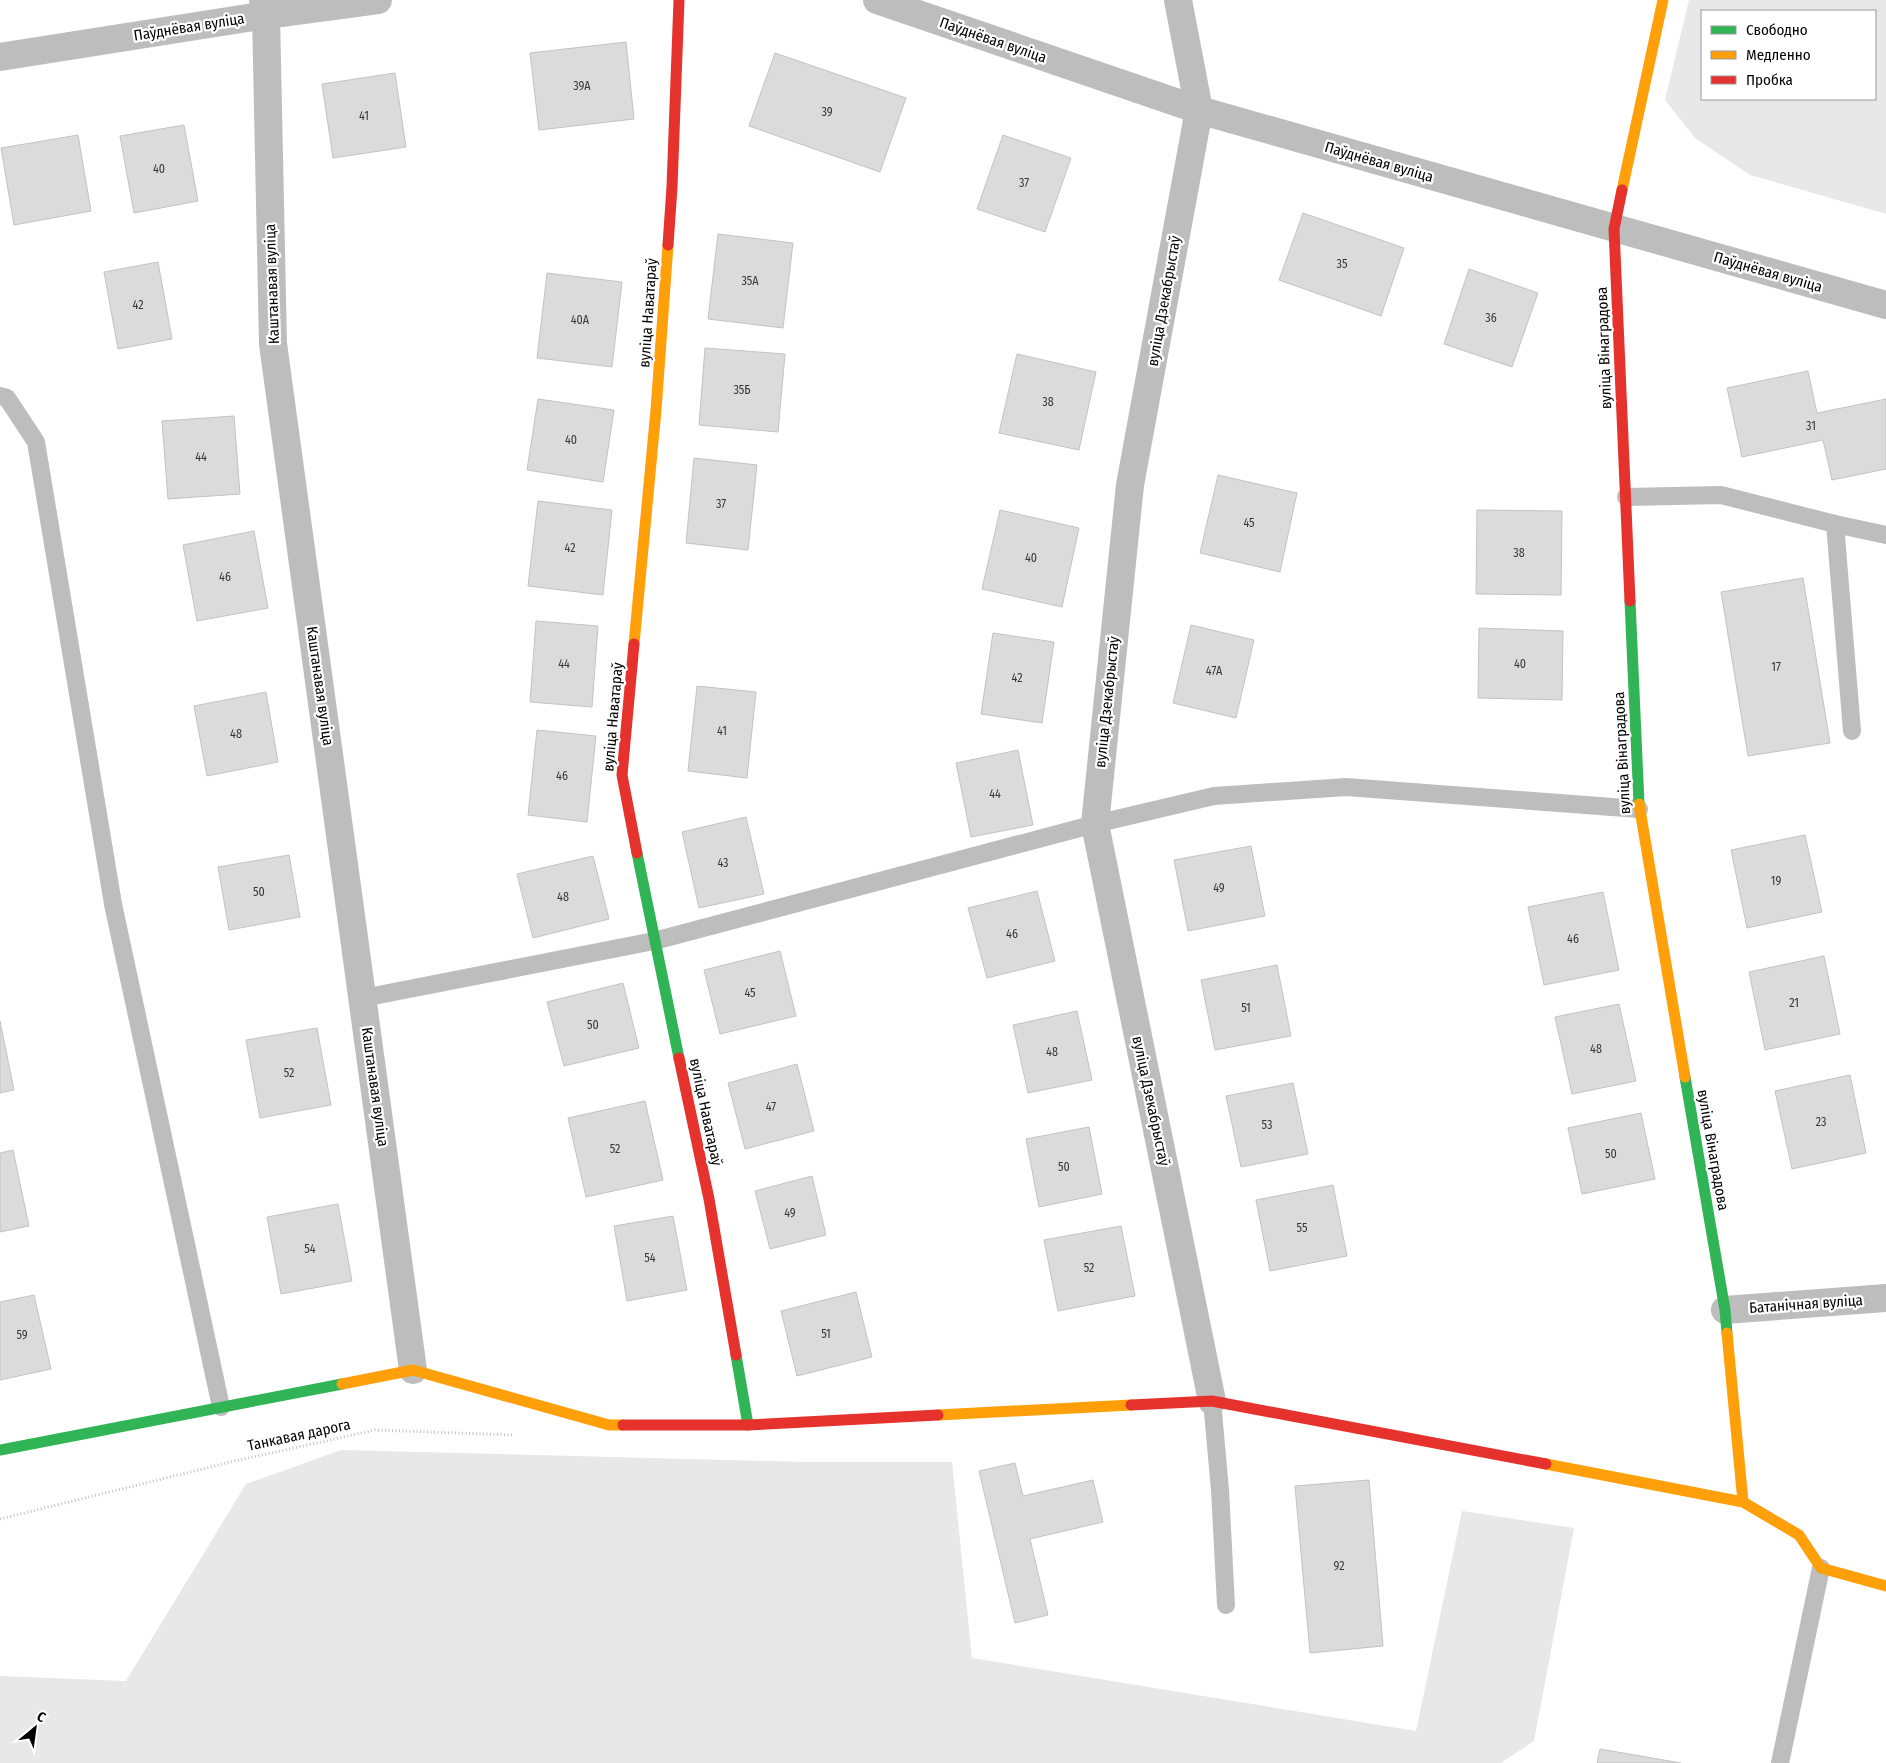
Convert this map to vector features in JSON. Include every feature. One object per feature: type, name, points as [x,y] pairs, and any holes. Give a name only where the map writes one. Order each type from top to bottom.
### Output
[{"type":"street","name":"Паўднёвая вуліца","points":[[0,57],[265,7],[378,0]]},
{"type":"street","name":"вуліца Наватараў","points":[[679,0],[670,216],[656,410],[622,775],[654,941],[709,1199],[748,1425]]},
{"type":"street","name":"Паўднёвая вуліца","points":[[877,0],[1198,110],[1886,305]]},
{"type":"street","name":"вуліца Дзекабрыстаў","points":[[1178,0],[1198,110],[1130,485],[1095,824],[1212,1401]]},
{"type":"street","name":"вуліца Вінаградова","points":[[1663,0],[1614,229],[1639,809],[1725,1310],[1743,1502]]},
{"type":"street","name":"Каштанавая вуліца","points":[[265,7],[273,344],[413,1370]]},
{"type":"street","name":"Батанічная вуліца","points":[[1725,1310],[1886,1298]]},
{"type":"street","points":[[0,1450],[413,1370],[609,1425],[748,1425],[1212,1401],[1743,1502],[1799,1535],[1821,1568],[1886,1586]]},
{"type":"lane","points":[[0,396],[7,398],[36,442],[113,904],[221,1407]]},
{"type":"lane","points":[[1626,497],[1721,495],[1886,535]]},
{"type":"lane","points":[[1835,524],[1852,731]]},
{"type":"lane","points":[[363,998],[654,941],[1095,824],[1214,796],[1346,788],[1639,809]]},
{"type":"lane","points":[[1212,1401],[1220,1490],[1226,1605]]},
{"type":"lane","points":[[1780,1763],[1821,1568]]},
{"type":"path","name":"Танкавая дарога","points":[[0,1519],[235,1461],[375,1430],[522,1436]]},
{"type":"shaded area","points":[[1689,0],[1886,0],[1886,214],[1750,175],[1695,138],[1665,100]]},
{"type":"shaded area","points":[[341,1450],[807,1462],[952,1462],[972,1658],[1416,1731],[1462,1511],[1574,1528],[1534,1741],[1501,1763],[0,1763],[0,1676],[126,1681],[246,1484]]},
{"type":"building","points":[[626,42],[634,119],[539,130],[530,53]]},
{"type":"building","points":[[775,53],[906,98],[880,172],[749,126]]},
{"type":"building","points":[[395,73],[406,147],[333,158],[322,84]]},
{"type":"building","points":[[184,125],[198,201],[134,213],[120,136]]},
{"type":"building","points":[[78,135],[91,211],[14,225],[1,148]]},
{"type":"building","points":[[1003,135],[1071,158],[1045,232],[977,209]]},
{"type":"building","points":[[1303,213],[1404,248],[1381,316],[1279,280]]},
{"type":"building","points":[[718,234],[793,243],[783,328],[708,319]]},
{"type":"building","points":[[158,262],[172,339],[118,349],[104,272]]},
{"type":"building","points":[[1469,269],[1538,293],[1512,367],[1444,344]]},
{"type":"building","points":[[547,273],[622,282],[612,367],[537,358]]},
{"type":"building","points":[[705,348],[785,354],[778,432],[699,425]]},
{"type":"building","points":[[1017,354],[1096,372],[1079,450],[999,433]]},
{"type":"building","points":[[1808,371],[1817,413],[1886,399],[1886,469],[1832,480],[1823,440],[1742,457],[1727,388]]},
{"type":"building","points":[[538,399],[614,410],[603,482],[527,470]]},
{"type":"building","points":[[234,416],[240,494],[168,499],[162,421]]},
{"type":"building","points":[[694,458],[757,465],[748,550],[686,543]]},
{"type":"building","points":[[1218,475],[1297,493],[1280,572],[1200,553]]},
{"type":"building","points":[[538,501],[612,510],[603,595],[528,586]]},
{"type":"building","points":[[1000,510],[1079,528],[1062,607],[982,589]]},
{"type":"building","points":[[1477,510],[1562,511],[1561,595],[1476,594]]},
{"type":"building","points":[[254,531],[268,608],[197,621],[183,545]]},
{"type":"building","points":[[1803,578],[1830,743],[1748,756],[1721,592]]},
{"type":"building","points":[[536,621],[598,626],[592,707],[530,702]]},
{"type":"building","points":[[1191,625],[1254,640],[1236,718],[1173,703]]},
{"type":"building","points":[[1479,628],[1563,631],[1562,700],[1478,698]]},
{"type":"building","points":[[993,633],[1054,642],[1042,723],[981,714]]},
{"type":"building","points":[[697,686],[756,692],[747,778],[688,771]]},
{"type":"building","points":[[266,692],[278,762],[207,776],[194,706]]},
{"type":"building","points":[[537,730],[596,736],[587,822],[528,815]]},
{"type":"building","points":[[1018,750],[1033,825],[971,837],[956,763]]},
{"type":"building","points":[[746,817],[764,894],[699,908],[682,832]]},
{"type":"building","points":[[1805,835],[1822,912],[1747,928],[1731,850]]},
{"type":"building","points":[[1251,846],[1265,916],[1188,931],[1174,860]]},
{"type":"building","points":[[289,855],[300,917],[229,930],[218,867]]},
{"type":"building","points":[[593,856],[609,919],[533,938],[517,874]]},
{"type":"building","points":[[1037,891],[1055,961],[987,978],[968,908]]},
{"type":"building","points":[[1603,892],[1619,970],[1544,985],[1528,907]]},
{"type":"building","points":[[780,951],[796,1016],[720,1034],[704,970]]},
{"type":"building","points":[[1824,956],[1840,1034],[1765,1050],[1749,972]]},
{"type":"building","points":[[1277,965],[1291,1036],[1215,1050],[1201,980]]},
{"type":"building","points":[[623,983],[639,1048],[564,1066],[547,1002]]},
{"type":"building","points":[[1619,1004],[1636,1081],[1572,1094],[1555,1017]]},
{"type":"building","points":[[1077,1011],[1092,1080],[1028,1093],[1013,1025]]},
{"type":"building","points":[[0,1021],[14,1090],[0,1093]]},
{"type":"building","points":[[317,1028],[331,1105],[260,1118],[246,1040]]},
{"type":"building","points":[[797,1064],[814,1131],[745,1149],[728,1083]]},
{"type":"building","points":[[1850,1075],[1866,1153],[1792,1169],[1775,1091]]},
{"type":"building","points":[[1293,1083],[1308,1154],[1241,1167],[1226,1096]]},
{"type":"building","points":[[645,1101],[663,1180],[586,1197],[568,1118]]},
{"type":"building","points":[[1641,1113],[1655,1179],[1582,1194],[1568,1128]]},
{"type":"building","points":[[1089,1127],[1102,1194],[1039,1207],[1026,1139]]},
{"type":"building","points":[[13,1150],[29,1226],[0,1232],[0,1153]]},
{"type":"building","points":[[812,1176],[826,1235],[770,1249],[755,1191]]},
{"type":"building","points":[[1333,1185],[1347,1256],[1270,1271],[1256,1200]]},
{"type":"building","points":[[338,1204],[352,1281],[281,1294],[267,1217]]},
{"type":"building","points":[[673,1216],[687,1290],[627,1301],[614,1226]]},
{"type":"building","points":[[1121,1226],[1135,1296],[1058,1311],[1044,1240]]},
{"type":"building","points":[[856,1292],[872,1357],[797,1376],[781,1311]]},
{"type":"building","points":[[34,1295],[51,1369],[0,1380],[0,1302]]},
{"type":"building","points":[[1015,1463],[1023,1496],[1093,1480],[1103,1522],[1030,1539],[1048,1615],[1015,1623],[979,1471]]},
{"type":"building","points":[[1369,1480],[1383,1646],[1310,1653],[1295,1486]]},
{"type":"building","points":[[1600,1749],[1681,1763],[1597,1763]]},
{"type":"traffic: fast","points":[[1630,601],[1639,804]]},
{"type":"traffic: fast","points":[[637,853],[679,1058]]},
{"type":"traffic: fast","points":[[1685,1077],[1725,1310],[1727,1333]]},
{"type":"traffic: fast","points":[[736,1355],[748,1425]]},
{"type":"traffic: fast","points":[[0,1450],[342,1384]]},
{"type":"traffic: slow","points":[[1622,190],[1663,0]]},
{"type":"traffic: slow","points":[[634,644],[656,410],[668,245]]},
{"type":"traffic: slow","points":[[1639,804],[1685,1077]]},
{"type":"traffic: slow","points":[[1727,1333],[1743,1502]]},
{"type":"traffic: slow","points":[[342,1384],[413,1370],[609,1425],[623,1425]]},
{"type":"traffic: slow","points":[[938,1415],[1131,1405]]},
{"type":"traffic: slow","points":[[1546,1464],[1743,1502],[1799,1535],[1821,1568],[1886,1586]]},
{"type":"traffic: jam","points":[[668,245],[679,0]]},
{"type":"traffic: jam","points":[[1622,190],[1614,229],[1630,601]]},
{"type":"traffic: jam","points":[[634,644],[622,775],[637,853]]},
{"type":"traffic: jam","points":[[679,1058],[709,1199],[736,1355]]},
{"type":"traffic: jam","points":[[1131,1405],[1212,1401],[1546,1464]]},
{"type":"traffic: jam","points":[[623,1425],[748,1425],[938,1415]]}]
